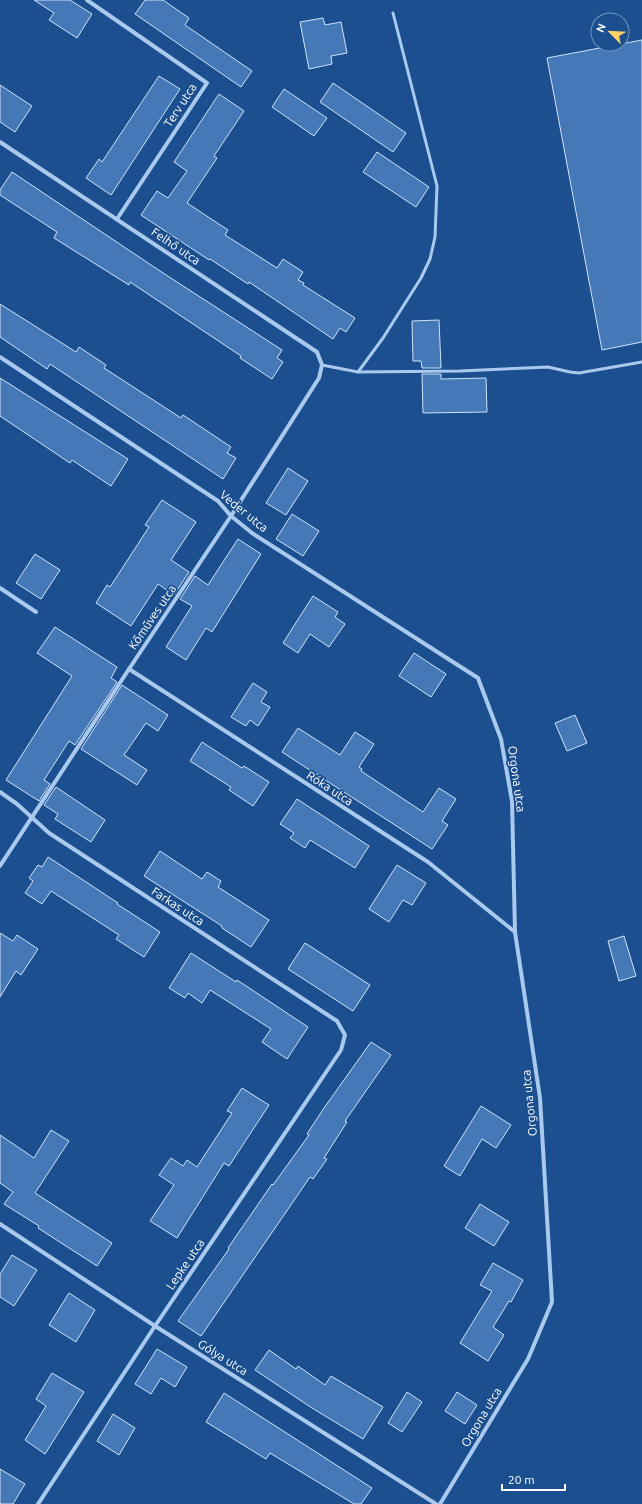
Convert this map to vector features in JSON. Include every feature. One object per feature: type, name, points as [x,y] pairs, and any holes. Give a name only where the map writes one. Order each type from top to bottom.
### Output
[{"type":"street","name":"Terv utca","points":[[87,0],[207,83],[117,219]]},
{"type":"street","name":"Felhő utca","points":[[0,142],[317,352],[322,365]]},
{"type":"street","name":"Veder utca","points":[[0,357],[218,501],[231,516],[252,533],[478,678]]},
{"type":"street","name":"Kőműves utca","points":[[0,866],[231,516],[319,378],[322,365]]},
{"type":"street","points":[[0,588],[36,612]]},
{"type":"street","name":"Róka utca","points":[[129,669],[428,862],[515,932]]},
{"type":"street","name":"Orgona utca","points":[[440,1504],[528,1359],[552,1302],[540,1098],[515,932],[512,802],[501,739],[478,678]]},
{"type":"street","name":"Farkas utca","points":[[0,792],[17,804],[48,833],[337,1021],[344,1035]]},
{"type":"street","name":"Lepke utca","points":[[38,1504],[155,1326],[341,1050],[344,1035]]},
{"type":"street","name":"Gólya utca","points":[[0,1224],[155,1326],[436,1504]]},
{"type":"lane","points":[[358,372],[383,338],[421,278],[430,259],[435,237],[437,186],[393,13]]},
{"type":"lane","points":[[322,365],[358,372],[460,371],[548,366],[578,373],[642,362]]},
{"type":"building","points":[[34,0],[70,0],[92,14],[77,38],[49,20],[54,13]]},
{"type":"building","points":[[145,0],[163,0],[189,18],[185,25],[252,71],[241,87],[135,14]]},
{"type":"building","points":[[323,18],[325,25],[341,22],[347,53],[331,56],[332,64],[309,69],[300,22]]},
{"type":"building","points":[[642,40],[642,342],[602,350],[547,58],[590,50],[590,52],[630,52],[630,42]]},
{"type":"building","points":[[159,76],[180,89],[111,195],[86,178],[99,159],[102,162]]},
{"type":"building","points":[[333,83],[406,133],[393,152],[320,102]]},
{"type":"building","points":[[0,85],[32,106],[15,132],[0,122]]},
{"type":"building","points":[[284,89],[327,118],[314,136],[272,107]]},
{"type":"building","points":[[219,94],[244,111],[214,156],[217,158],[187,203],[228,230],[225,235],[277,268],[283,259],[303,272],[298,280],[304,283],[303,285],[355,318],[346,332],[340,328],[333,339],[249,282],[248,284],[210,259],[209,260],[141,215],[157,191],[168,198],[187,171],[174,162]]},
{"type":"building","points":[[377,152],[429,187],[416,207],[363,172]]},
{"type":"building","points":[[12,172],[282,350],[277,358],[283,362],[272,379],[240,358],[241,356],[130,282],[129,285],[54,238],[57,232],[0,195],[0,190]]},
{"type":"building","points":[[0,304],[76,352],[79,347],[106,365],[104,368],[181,418],[183,415],[231,447],[227,453],[236,458],[223,479],[50,364],[47,369],[0,337]]},
{"type":"building","points":[[439,320],[441,368],[422,368],[421,361],[413,361],[412,321]]},
{"type":"building","points":[[422,374],[441,374],[441,379],[486,378],[487,412],[423,413]]},
{"type":"building","points":[[0,378],[128,459],[111,486],[72,460],[70,463],[0,416]]},
{"type":"building","points":[[288,468],[308,481],[286,515],[266,503]]},
{"type":"building","points":[[162,500],[196,522],[171,560],[189,572],[174,595],[158,584],[131,626],[96,603],[107,585],[110,587],[149,527],[145,525]]},
{"type":"building","points":[[292,514],[319,531],[303,556],[276,539]]},
{"type":"building","points":[[238,539],[261,554],[212,632],[206,628],[186,660],[166,647],[192,606],[180,599],[195,576],[208,585]]},
{"type":"building","points":[[35,554],[60,570],[41,599],[16,583]]},
{"type":"building","points":[[313,596],[338,612],[335,617],[345,624],[329,647],[310,634],[298,653],[283,643]]},
{"type":"building","points":[[55,627],[117,667],[111,678],[117,682],[75,745],[69,741],[44,780],[50,784],[39,801],[6,780],[72,676],[37,653]]},
{"type":"building","points":[[414,653],[446,674],[431,697],[399,676]]},
{"type":"building","points":[[253,683],[267,692],[261,702],[270,707],[258,726],[250,720],[246,726],[231,717]]},
{"type":"building","points":[[122,685],[168,715],[158,731],[146,723],[124,755],[147,770],[137,785],[81,749]]},
{"type":"building","points":[[575,715],[587,743],[567,751],[555,723]]},
{"type":"building","points":[[298,728],[340,755],[355,732],[374,744],[359,767],[362,769],[361,771],[423,812],[439,788],[456,799],[442,821],[448,825],[432,849],[282,752]]},
{"type":"building","points":[[202,742],[242,768],[244,766],[269,782],[253,806],[229,790],[231,787],[190,761]]},
{"type":"building","points":[[56,787],[105,820],[91,842],[55,819],[58,814],[44,805]]},
{"type":"building","points":[[297,799],[369,846],[355,868],[310,840],[305,848],[290,838],[294,833],[280,824]]},
{"type":"building","points":[[160,851],[202,879],[207,872],[221,881],[218,887],[269,920],[251,947],[222,928],[222,926],[144,876]]},
{"type":"building","points":[[48,857],[160,932],[144,957],[116,939],[119,935],[51,891],[42,904],[25,893],[33,881],[29,878],[38,865],[42,867]]},
{"type":"building","points":[[397,865],[426,883],[412,905],[403,900],[389,922],[369,909]]},
{"type":"building","points":[[0,933],[13,941],[17,935],[38,949],[21,975],[16,971],[0,997]]},
{"type":"building","points":[[624,936],[636,976],[619,981],[608,941]]},
{"type":"building","points":[[305,943],[370,985],[353,1011],[288,969]]},
{"type":"building","points":[[191,953],[236,982],[237,980],[308,1027],[287,1059],[262,1042],[271,1029],[210,990],[202,1003],[188,993],[185,998],[169,988]]},
{"type":"building","points":[[371,1042],[391,1055],[345,1121],[347,1122],[324,1158],[327,1159],[313,1179],[310,1177],[201,1336],[178,1321],[229,1249],[228,1248],[272,1184],[273,1185],[309,1135],[307,1134],[324,1108]]},
{"type":"building","points":[[242,1088],[269,1105],[229,1166],[224,1163],[177,1238],[150,1221],[174,1185],[159,1175],[171,1158],[183,1166],[187,1160],[197,1167],[232,1113],[227,1111]]},
{"type":"building","points":[[481,1106],[511,1125],[496,1148],[482,1139],[460,1176],[444,1166]]},
{"type":"building","points":[[51,1130],[69,1141],[35,1193],[112,1243],[97,1266],[4,1204],[13,1192],[0,1183],[0,1135],[34,1158]]},
{"type":"building","points":[[480,1204],[509,1222],[494,1246],[465,1228]]},
{"type":"building","points":[[12,1255],[37,1270],[14,1306],[0,1297],[0,1274]]},
{"type":"building","points":[[493,1263],[523,1280],[511,1302],[509,1301],[493,1327],[504,1335],[488,1361],[460,1343],[492,1291],[480,1285]]},
{"type":"building","points":[[69,1293],[95,1310],[76,1342],[49,1325]]},
{"type":"building","points":[[157,1349],[187,1367],[175,1387],[161,1378],[151,1394],[135,1384]]},
{"type":"building","points":[[269,1350],[296,1369],[298,1366],[325,1385],[331,1376],[383,1407],[363,1439],[312,1408],[255,1370]]},
{"type":"building","points":[[52,1373],[84,1392],[45,1454],[25,1440],[46,1406],[36,1399]]},
{"type":"building","points":[[407,1392],[422,1402],[402,1432],[388,1423]]},
{"type":"building","points":[[457,1392],[477,1405],[465,1424],[445,1411]]},
{"type":"building","points":[[224,1393],[372,1488],[361,1504],[354,1504],[270,1453],[266,1459],[206,1422]]},
{"type":"building","points":[[113,1414],[135,1428],[119,1455],[97,1441]]},
{"type":"building","points":[[0,1469],[25,1484],[13,1504],[0,1504]]}]
